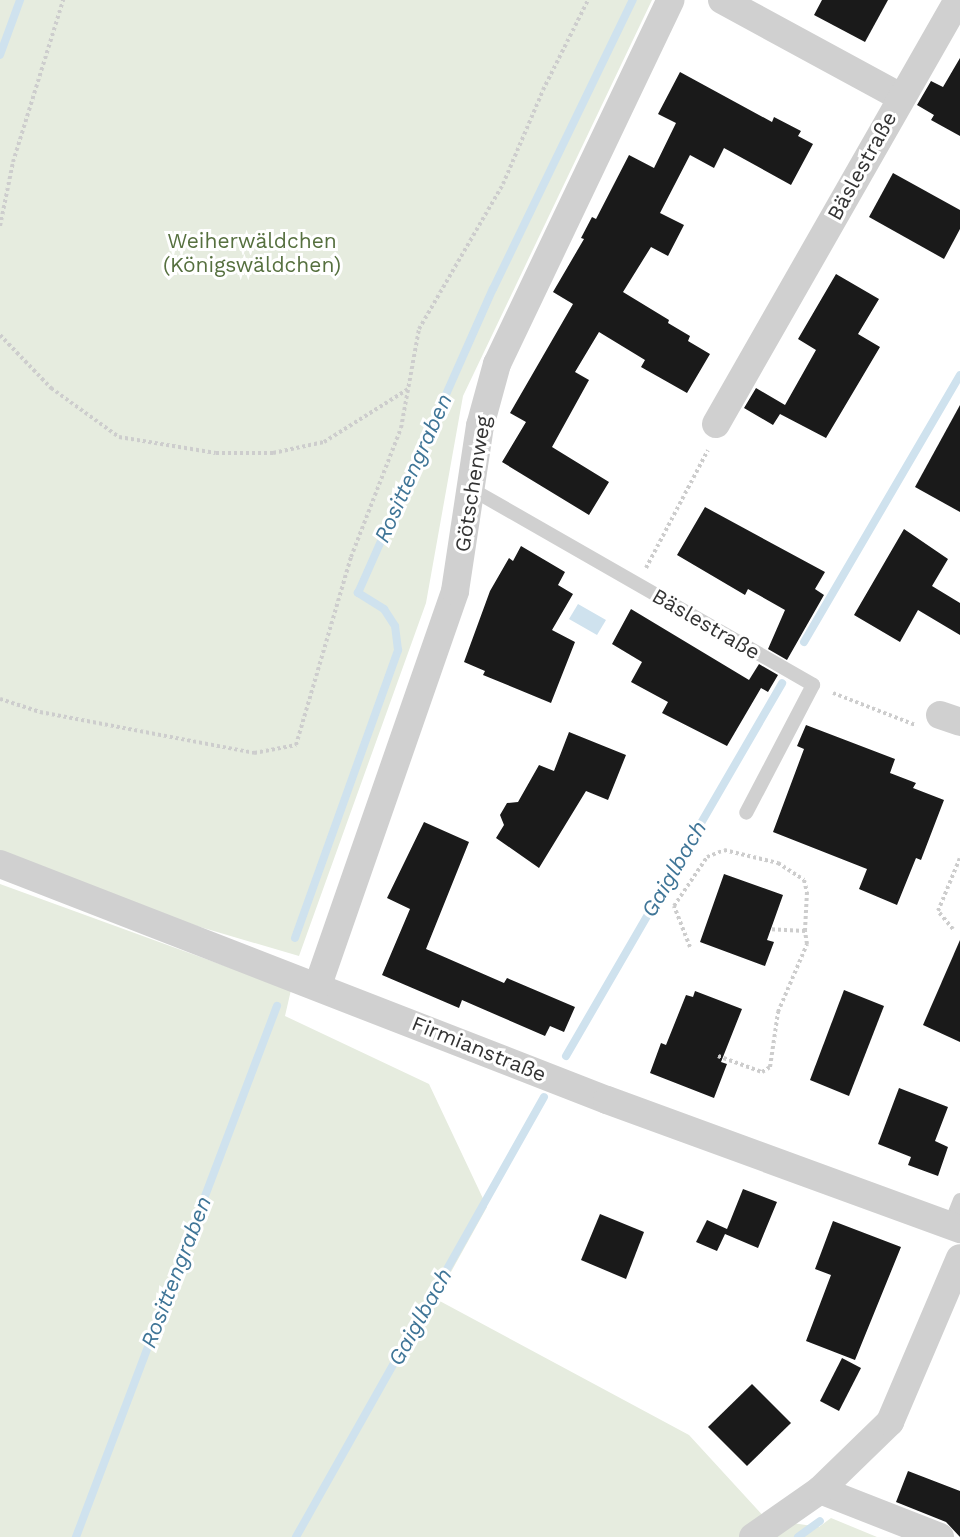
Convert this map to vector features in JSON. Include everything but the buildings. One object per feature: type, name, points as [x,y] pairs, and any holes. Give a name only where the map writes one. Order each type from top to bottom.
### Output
[{"type":"street","name":"Götschenweg","points":[[318,985],[455,591],[473,490],[480,426],[497,364],[671,0]]},
{"type":"street","name":"Bäslestraße","points":[[722,0],[901,97]]},
{"type":"street","name":"Bäslestraße","points":[[716,424],[958,0]]},
{"type":"street","name":"Firmianstraße","points":[[0,864],[318,985],[607,1100],[957,1218]]},
{"type":"street","points":[[753,1537],[820,1490],[890,1422],[960,1258]]},
{"type":"street","points":[[820,1490],[940,1537]]},
{"type":"lane","name":"Bäslestraße","points":[[473,490],[813,685]]},
{"type":"lane","points":[[746,813],[813,685]]},
{"type":"path","points":[[0,226],[13,162],[63,0]]},
{"type":"path","points":[[0,699],[40,712],[254,753],[296,745],[351,557],[401,428],[419,329],[503,184],[543,90],[588,0]]},
{"type":"path","points":[[0,335],[51,388],[120,437],[216,453],[273,453],[324,442],[408,390]]},
{"type":"path","points":[[638,585],[717,433],[716,424]]},
{"type":"path","points":[[813,685],[940,722]]},
{"type":"path","points":[[690,947],[674,906],[707,857],[724,850],[778,863],[804,880],[807,944],[802,963],[778,1012],[770,1067],[762,1072],[718,1056]]},
{"type":"path","points":[[953,929],[938,911],[960,858]]},
{"type":"path","points":[[771,929],[805,931]]},
{"type":"green space","name":"Weiherwäldchen (Königswäldchen)","points":[[0,0],[652,0],[463,396],[426,603],[299,956],[190,924],[0,851]]},
{"type":"green space","points":[[0,884],[291,990],[285,1016],[429,1084],[487,1207],[436,1299],[689,1435],[766,1519],[819,1527],[831,1518],[877,1537],[0,1537]]},
{"type":"water","points":[[578,604],[606,620],[597,635],[569,619]]},
{"type":"waterway","points":[[0,55],[20,0]]},
{"type":"waterway","name":"Rosittengraben","points":[[295,938],[398,650],[395,626],[384,609],[358,593],[493,289],[633,0]]},
{"type":"waterway","name":"Gaiglbach","points":[[804,642],[960,375]]},
{"type":"waterway","name":"Gaiglbach","points":[[566,1056],[782,683]]},
{"type":"waterway","name":"Rosittengraben","points":[[76,1537],[277,1006]]},
{"type":"waterway","name":"Gaiglbach","points":[[296,1537],[544,1097]]},
{"type":"waterway","name":"Gaiglbach","points":[[798,1537],[820,1521]]}]
